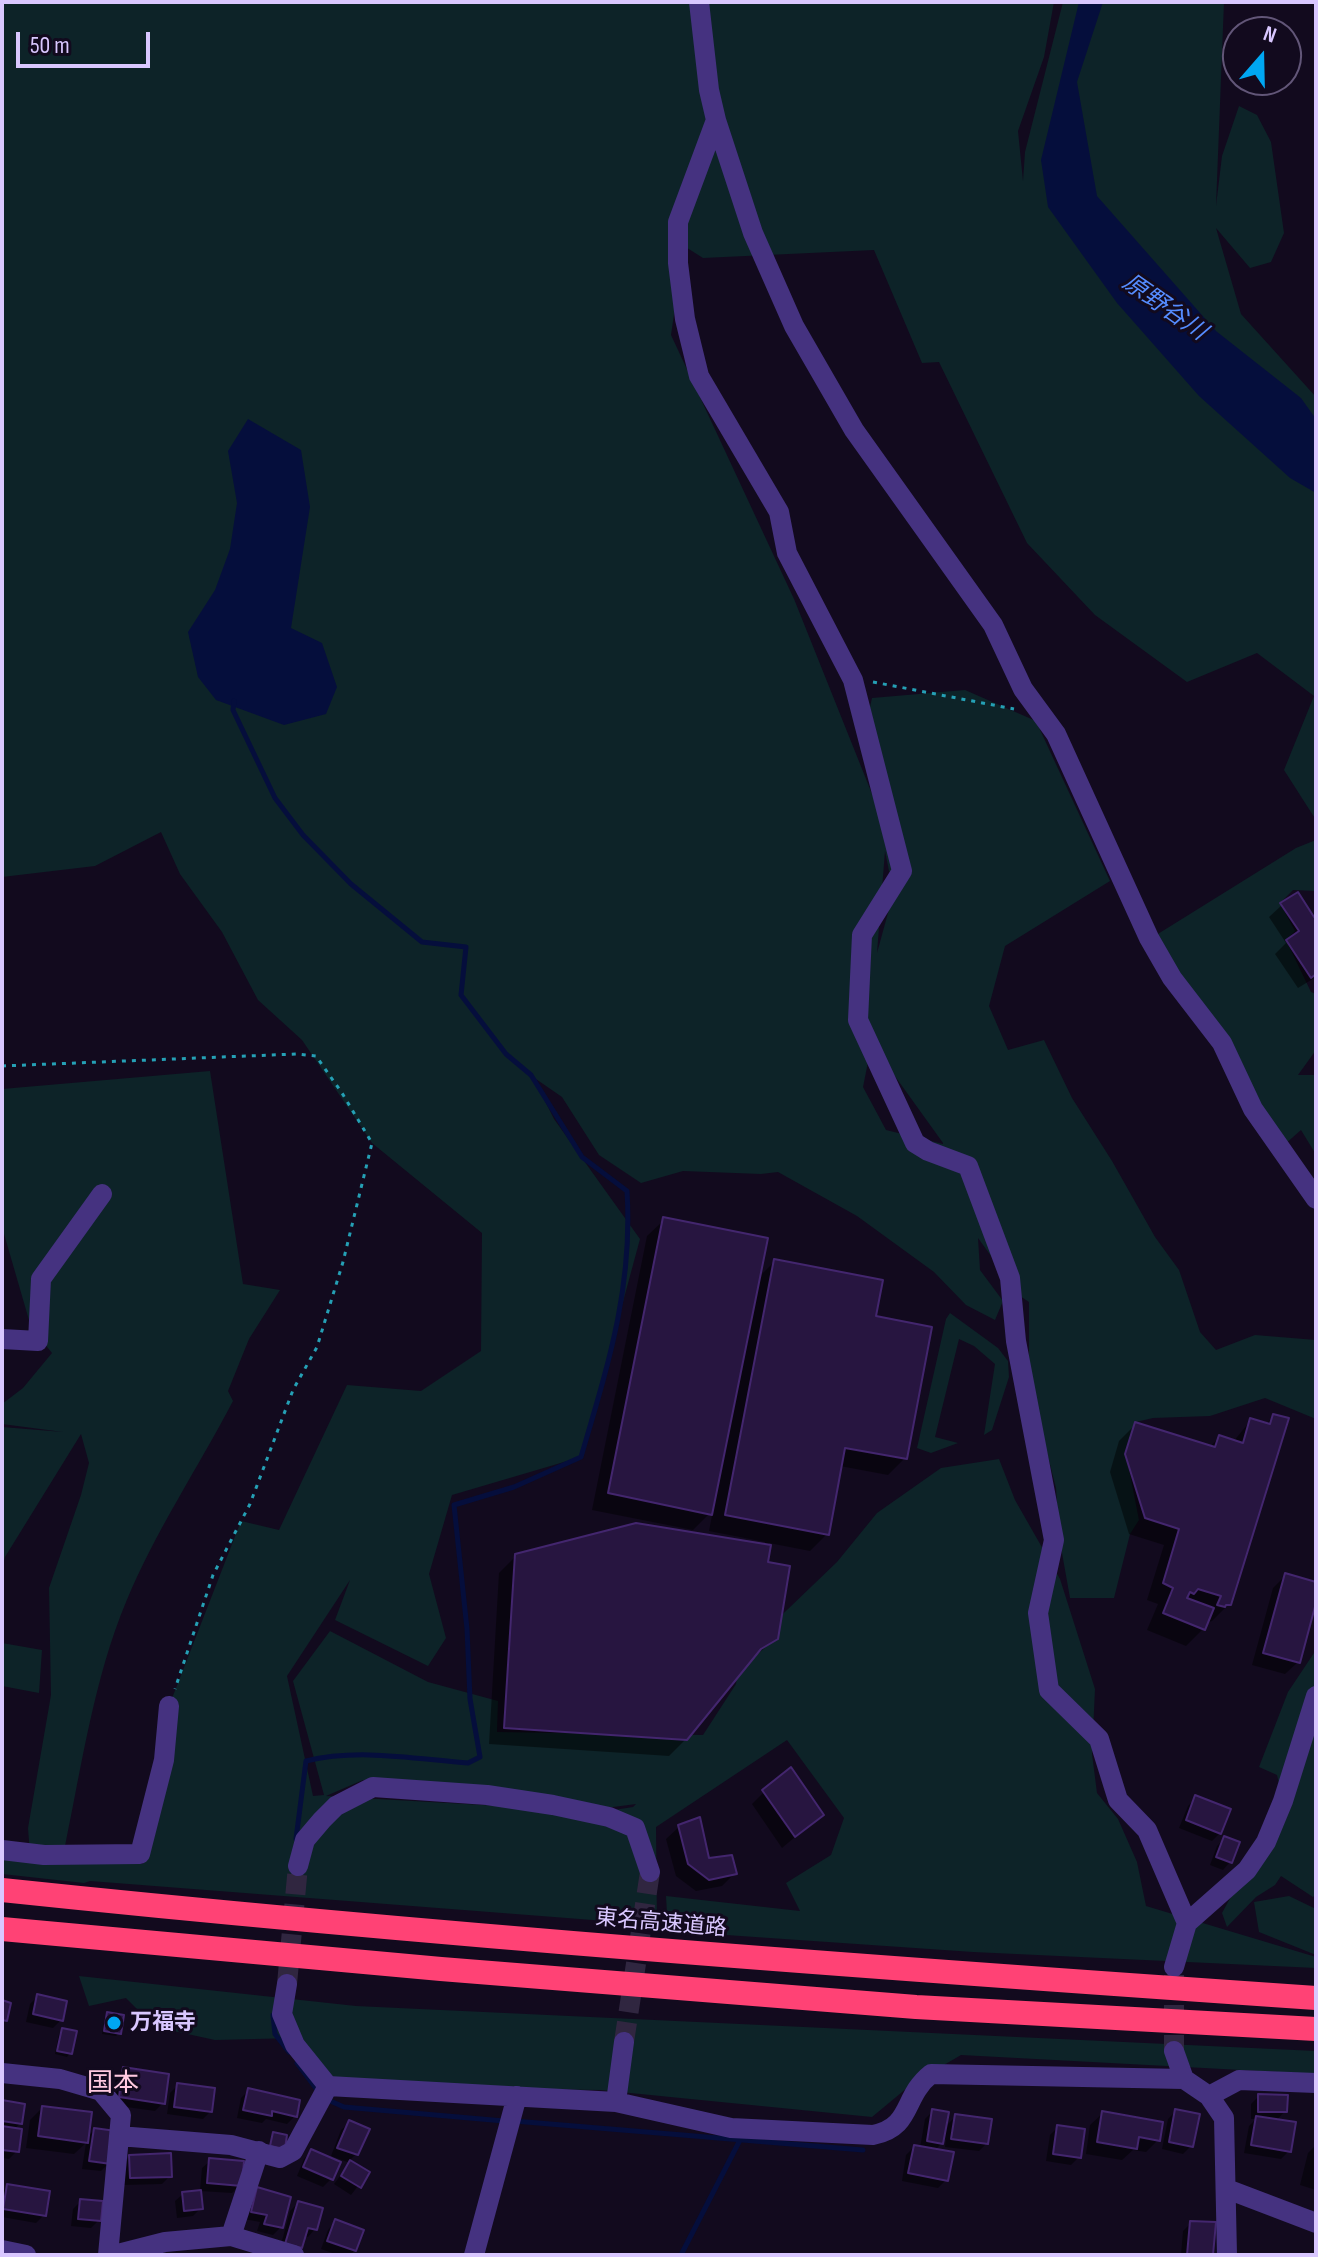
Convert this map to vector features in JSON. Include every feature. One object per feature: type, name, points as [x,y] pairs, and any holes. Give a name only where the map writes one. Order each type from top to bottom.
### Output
[{"type":"highway","name":"東名高速道路","points":[[2,1890],[841,1965],[1316,1998]]},
{"type":"highway","points":[[2,1929],[916,2007],[1316,2029]]},
{"type":"street","points":[[699,2],[709,90],[716,120],[753,233],[794,326],[854,430],[993,625],[1023,689],[1056,734],[1149,938],[1172,978],[1222,1043],[1253,1109],[1308,1172],[1316,1199]]},
{"type":"street","points":[[716,120],[678,222],[678,263],[688,333],[699,376],[779,512],[787,553],[853,680],[902,871],[862,935],[858,1020],[915,1143],[968,1166],[1010,1278],[1016,1341],[1054,1540],[1038,1613],[1049,1690],[1099,1739],[1118,1800],[1147,1830],[1187,1923]]},
{"type":"street","points":[[2,1339],[38,1341],[41,1279],[102,1194]]},
{"type":"street","points":[[1174,1967],[1187,1923],[1247,1870],[1266,1842],[1283,1801],[1316,1696]]},
{"type":"street","points":[[2,1850],[44,1855],[140,1854],[164,1760],[169,1706]]},
{"type":"street","points":[[298,1866],[305,1840],[322,1820],[336,1806],[373,1787],[487,1795],[609,1817],[635,1828],[650,1872]]},
{"type":"street","points":[[287,1984],[282,2014],[295,2045],[328,2086],[616,2102],[731,2128],[873,2135],[889,2132],[899,2125],[918,2085],[931,2074],[1184,2079],[1209,2096],[1224,2118],[1227,2255]]},
{"type":"street","points":[[616,2102],[624,2042]]},
{"type":"street","points":[[1174,2051],[1184,2079]]},
{"type":"street","points":[[2,2073],[60,2079],[101,2091],[121,2115],[111,2255],[165,2242],[231,2236],[294,2255]]},
{"type":"street","points":[[1209,2096],[1239,2080],[1316,2083]]},
{"type":"street","points":[[119,2136],[231,2145],[280,2158],[293,2151],[328,2086]]},
{"type":"street","points":[[474,2255],[517,2096]]},
{"type":"street","points":[[231,2236],[259,2151]]},
{"type":"street","points":[[1227,2189],[1316,2223]]},
{"type":"street","points":[[2,2250],[26,2255]]},
{"type":"path","points":[[853,680],[1019,709]]},
{"type":"path","points":[[2,1066],[296,1054],[316,1056],[372,1143],[343,1262],[317,1347],[293,1390],[250,1504],[213,1575],[169,1706]]},
{"type":"green space","points":[[2,2],[1054,2],[1044,57],[1018,131],[1023,181],[1025,152],[1063,2],[1224,2],[1216,206],[1222,156],[1239,106],[1257,115],[1271,142],[1284,233],[1271,262],[1250,268],[1216,228],[1241,314],[1316,397],[1316,820],[1284,770],[1314,696],[1257,653],[1187,682],[1095,615],[1027,543],[939,362],[922,363],[874,250],[703,258],[684,246],[671,335],[794,599],[878,809],[866,725],[872,698],[965,690],[1036,721],[1110,881],[1005,946],[989,1006],[1008,1050],[1044,1040],[1072,1098],[1155,1237],[1179,1270],[1200,1332],[1216,1350],[1255,1335],[1316,1340],[1316,1419],[1265,1398],[1210,1416],[1153,1418],[1136,1422],[1127,1459],[1139,1520],[1130,1534],[1114,1598],[1070,1598],[1059,1536],[1056,1488],[1029,1382],[1029,1302],[1020,1296],[978,1238],[980,1270],[1003,1301],[995,1320],[966,1305],[934,1272],[857,1216],[778,1172],[683,1171],[641,1183],[599,1155],[562,1097],[533,1077],[554,1119],[640,1239],[581,1457],[452,1495],[429,1574],[446,1638],[428,1666],[335,1620],[350,1580],[287,1676],[313,1796],[324,1795],[293,1681],[330,1631],[428,1682],[498,1701],[497,1732],[703,1735],[736,1684],[739,1656],[837,1562],[877,1513],[941,1468],[999,1459],[1015,1500],[1060,1579],[1095,1689],[1092,1754],[1097,1793],[1118,1819],[1137,1862],[1146,1906],[1316,1957],[1316,1968],[973,1952],[668,1931],[666,1896],[800,1911],[786,1883],[831,1855],[844,1818],[787,1740],[656,1827],[657,1925],[90,1881],[84,1883],[2,1874],[2,1854],[143,1864],[161,1806],[169,1706],[241,1521],[279,1530],[347,1385],[421,1391],[481,1351],[482,1233],[372,1143],[302,1040],[258,1000],[222,932],[180,874],[161,832],[95,866],[2,877]],"holes":[[[885,851],[889,871],[897,880],[877,953]],[[869,1040],[943,1144],[886,1130],[863,1087],[871,1047]],[[363,1780],[583,1811],[636,1804],[569,1817],[500,1806],[326,1796]]]},
{"type":"green space","points":[[1316,840],[1316,891],[1293,890],[1280,903],[1295,931],[1286,940],[1311,992],[1316,994],[1316,1050],[1298,1075],[1316,1075],[1315,1153],[1301,1130],[1284,1145],[1153,937],[1296,848]]},
{"type":"green space","points":[[210,1071],[243,1284],[280,1290],[249,1339],[228,1391],[233,1401],[163,1525],[126,1602],[97,1691],[65,1846],[30,1854],[28,1828],[51,1695],[49,1588],[89,1463],[81,1434],[5,1557],[2,1569],[2,1427],[63,1432],[2,1424],[2,1404],[23,1388],[52,1353],[31,1327],[2,1227],[2,1089]]},
{"type":"green space","points":[[950,1313],[998,1348],[1008,1361],[1009,1377],[992,1430],[984,1435],[995,1364],[974,1346],[959,1339],[935,1437],[958,1443],[931,1453],[917,1448],[946,1319]]},
{"type":"green space","points":[[2,1643],[42,1650],[39,1693],[2,1686]]},
{"type":"green space","points":[[1316,1650],[1316,1894],[1313,1897],[1281,1876],[1275,1885],[1256,1897],[1227,1927],[1222,1913],[1283,1801],[1277,1775],[1259,1767],[1288,1692]]},
{"type":"green space","points":[[1289,1896],[1316,1909],[1316,1955],[1259,1932],[1254,1902]]},
{"type":"green space","points":[[79,1976],[356,2006],[1316,2051],[1316,2074],[961,2055],[913,2083],[872,2117],[600,2090],[328,2086],[295,2038],[215,2040],[155,2027],[126,1998],[89,2006]]},
{"type":"water","name":"原野谷川","points":[[1079,2],[1103,2],[1077,82],[1097,196],[1216,331],[1301,398],[1316,419],[1316,493],[1290,478],[1199,396],[1117,303],[1048,207],[1041,160]]},
{"type":"water","points":[[248,419],[301,450],[310,507],[291,628],[322,643],[337,687],[326,714],[284,725],[216,700],[198,677],[188,632],[215,590],[230,549],[237,503],[228,451]]},
{"type":"building","points":[[1298,892],[1316,916],[1316,974],[1311,978],[1286,940],[1299,931],[1280,903]]},
{"type":"building","points":[[663,1217],[768,1238],[712,1515],[608,1493]]},
{"type":"building","points":[[774,1259],[883,1280],[876,1316],[932,1327],[907,1459],[845,1448],[829,1535],[725,1515]]},
{"type":"building","points":[[1273,1414],[1289,1418],[1231,1605],[1217,1605],[1221,1596],[1198,1589],[1194,1594],[1190,1592],[1187,1598],[1214,1608],[1205,1630],[1163,1613],[1173,1588],[1163,1583],[1179,1529],[1145,1518],[1125,1454],[1135,1422],[1215,1447],[1219,1435],[1243,1443],[1250,1418],[1270,1424]]},
{"type":"building","points":[[636,1523],[771,1545],[768,1562],[790,1566],[778,1639],[761,1649],[687,1740],[504,1728],[515,1554]]},
{"type":"building","points":[[1285,1573],[1316,1582],[1316,1603],[1300,1663],[1263,1653]]},
{"type":"building","points":[[791,1767],[824,1815],[795,1837],[762,1790]]},
{"type":"building","points":[[1195,1795],[1231,1809],[1221,1834],[1186,1820]]},
{"type":"building","points":[[700,1817],[709,1858],[732,1855],[737,1874],[709,1880],[688,1864],[678,1825]]},
{"type":"building","points":[[1224,1836],[1240,1842],[1232,1863],[1216,1857]]},
{"type":"building","points":[[37,1994],[67,2001],[63,2021],[33,2014]]},
{"type":"building","points":[[2,2000],[11,2003],[7,2021],[2,2020]]},
{"type":"building","name":"万福寺","points":[[107,2012],[124,2015],[121,2034],[104,2031]]},
{"type":"building","points":[[62,2028],[77,2031],[72,2054],[57,2051]]},
{"type":"building","points":[[123,2067],[169,2074],[165,2104],[119,2097]]},
{"type":"building","points":[[177,2083],[215,2088],[212,2112],[174,2107]]},
{"type":"building","points":[[248,2088],[300,2100],[297,2117],[272,2111],[272,2116],[243,2110]]},
{"type":"building","points":[[1258,2094],[1288,2095],[1287,2112],[1258,2112]]},
{"type":"building","points":[[2,2100],[25,2104],[22,2124],[2,2121]]},
{"type":"building","points":[[42,2106],[92,2112],[88,2143],[38,2136]]},
{"type":"building","points":[[932,2109],[949,2112],[943,2144],[927,2141]]},
{"type":"building","points":[[1175,2109],[1200,2114],[1193,2147],[1169,2142]]},
{"type":"building","points":[[1102,2111],[1163,2122],[1160,2141],[1139,2137],[1137,2149],[1097,2142]]},
{"type":"building","points":[[955,2114],[992,2119],[988,2144],[951,2139]]},
{"type":"building","points":[[1256,2116],[1296,2122],[1291,2152],[1251,2145]]},
{"type":"building","points":[[349,2120],[370,2129],[358,2155],[337,2148]]},
{"type":"building","points":[[1057,2125],[1085,2129],[1081,2158],[1053,2154]]},
{"type":"building","points":[[2,2126],[22,2129],[19,2152],[2,2150]]},
{"type":"building","points":[[94,2128],[116,2131],[111,2164],[89,2161]]},
{"type":"building","points":[[273,2132],[287,2135],[285,2149],[270,2146]]},
{"type":"building","points":[[914,2145],[954,2152],[948,2181],[908,2173]]},
{"type":"building","points":[[311,2149],[341,2162],[333,2180],[303,2167]]},
{"type":"building","points":[[171,2153],[172,2177],[130,2178],[129,2155]]},
{"type":"building","points":[[209,2158],[244,2161],[242,2186],[207,2183]]},
{"type":"building","points":[[350,2160],[370,2172],[361,2188],[341,2176]]},
{"type":"building","points":[[7,2184],[50,2191],[46,2216],[3,2209]]},
{"type":"building","points":[[257,2187],[291,2197],[283,2228],[264,2224],[267,2215],[251,2212]]},
{"type":"building","points":[[201,2190],[203,2209],[184,2211],[182,2192]]},
{"type":"building","points":[[80,2199],[103,2201],[101,2221],[78,2219]]},
{"type":"building","points":[[298,2201],[323,2208],[317,2230],[308,2228],[302,2248],[285,2244]]},
{"type":"building","points":[[335,2219],[364,2230],[356,2251],[327,2241]]},
{"type":"building","points":[[1190,2221],[1216,2222],[1213,2255],[1187,2255]]},
{"type":"waterway","points":[[234,701],[233,710],[275,798],[303,835],[351,884],[422,942],[466,947],[461,995],[506,1054],[531,1075],[582,1157],[627,1191],[628,1227],[622,1294],[609,1358],[581,1457],[514,1487],[454,1505],[467,1629],[470,1699],[480,1757],[468,1763],[366,1755],[306,1761],[296,1839]]},
{"type":"waterway","points":[[273,2015],[275,2034],[289,2052]]},
{"type":"waterway","points":[[297,2063],[318,2091]]},
{"type":"waterway","points":[[328,2100],[344,2107],[504,2121]]},
{"type":"waterway","points":[[514,2121],[863,2150]]},
{"type":"waterway","points":[[681,2255],[740,2140]]},
{"type":"tunnel","points":[[287,1984],[298,1866]]},
{"type":"tunnel","points":[[624,2042],[650,1872]]},
{"type":"tunnel","points":[[1174,1975],[1174,2051]]},
{"type":"place","name":"万福寺","points":[[114,2023]]},
{"type":"district","name":"国本","points":[[113,2084]]}]
